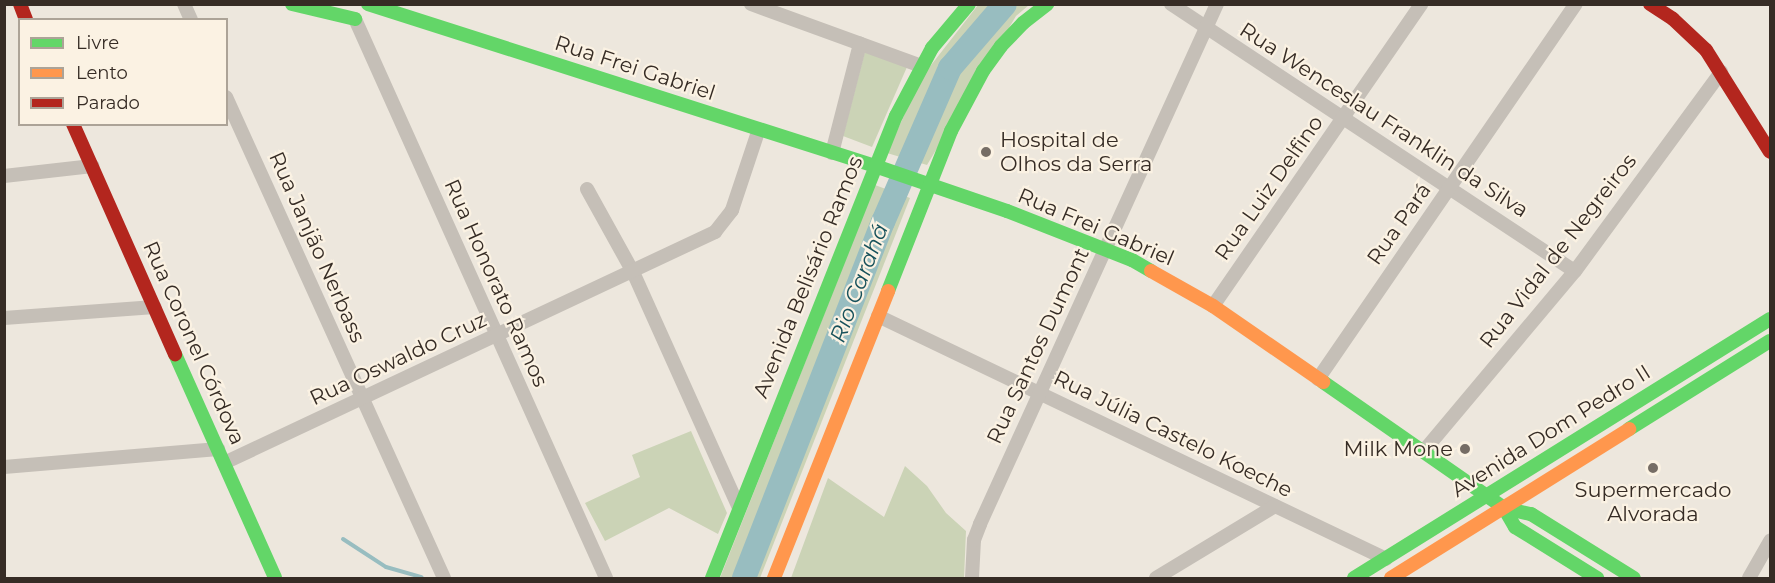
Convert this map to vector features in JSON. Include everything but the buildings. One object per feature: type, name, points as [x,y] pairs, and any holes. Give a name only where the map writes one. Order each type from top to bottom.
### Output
[{"type":"main road","points":[[292,4],[355,19]]},
{"type":"main road","name":"Rua Honorato Ramos","points":[[349,4],[355,19]]},
{"type":"main road","name":"Rua Frei Gabriel","points":[[368,4],[880,168],[1106,249],[1158,273],[1214,306],[1504,508]]},
{"type":"main road","name":"Avenida Belisário Ramos","points":[[712,579],[739,508],[880,168],[896,116],[932,48],[969,4]]},
{"type":"main road","points":[[774,579],[878,316],[924,183],[983,71],[1001,46],[1023,23],[1047,4]]},
{"type":"main road","points":[[1650,4],[1689,32],[1721,72],[1770,152]]},
{"type":"main road","name":"Rua Coronel Córdova","points":[[74,126],[275,579]]},
{"type":"main road","name":"Avenida Dom Pedro II","points":[[1354,579],[1770,319]]},
{"type":"main road","name":"Avenida Dom Pedro II","points":[[1391,579],[1770,341]]},
{"type":"main road","points":[[1504,508],[1515,527],[1593,577],[1617,573]]},
{"type":"main road","points":[[1504,508],[1531,514],[1617,573],[1634,579]]},
{"type":"street","points":[[184,4],[190,18]]},
{"type":"street","points":[[751,4],[921,66]]},
{"type":"street","name":"Rua Wenceslau Franklin da Silva","points":[[1171,4],[1575,271]]},
{"type":"street","name":"Rua Santos Dumont","points":[[972,579],[974,540],[1217,4]]},
{"type":"street","name":"Rua Luiz Delfino","points":[[1214,306],[1421,4]]},
{"type":"street","name":"Rua Pará","points":[[1318,379],[1576,4]]},
{"type":"street","name":"Rua Honorato Ramos","points":[[355,19],[606,579]]},
{"type":"street","points":[[832,153],[860,44]]},
{"type":"street","name":"Rua Vidal de Negreiros","points":[[1423,452],[1575,271],[1721,72]]},
{"type":"street","name":"Rua Janjão Nerbass","points":[[228,101],[444,579]]},
{"type":"street","name":"Rua Oswaldo Cruz","points":[[224,464],[700,240],[724,222],[732,210],[759,129]]},
{"type":"street","points":[[4,176],[92,166]]},
{"type":"street","points":[[587,189],[633,272],[739,508]]},
{"type":"street","points":[[4,318],[154,307]]},
{"type":"street","name":"Rua Júlia Castelo Koeche","points":[[878,316],[1386,559]]},
{"type":"street","points":[[4,467],[218,449]]},
{"type":"street","points":[[1156,579],[1275,506]]},
{"type":"street","points":[[1749,579],[1770,541]]},
{"type":"green space","points":[[978,5],[1029,5],[1016,16],[927,165],[887,153],[921,78]]},
{"type":"green space","points":[[865,51],[907,67],[872,147],[843,136]]},
{"type":"green space","points":[[875,185],[910,198],[760,578],[720,578]]},
{"type":"green space","points":[[691,431],[727,513],[718,534],[669,508],[605,541],[585,503],[640,477],[632,455]]},
{"type":"green space","points":[[905,466],[927,486],[946,513],[966,531],[964,578],[791,578],[828,478],[884,517]]},
{"type":"waterway","name":"Rio Carahá","points":[[744,578],[883,222],[950,68],[1005,4]]},
{"type":"waterway","points":[[343,539],[386,567],[422,577]]},
{"type":"traffic: fast","points":[[292,4],[355,19]]},
{"type":"traffic: fast","points":[[368,4],[875,166],[1007,211],[1132,260],[1151,271]]},
{"type":"traffic: fast","points":[[712,578],[896,116],[932,48],[969,4]]},
{"type":"traffic: fast","points":[[888,291],[951,131],[983,71],[1001,46],[1023,23],[1047,4]]},
{"type":"traffic: fast","points":[[1354,578],[1770,319]]},
{"type":"traffic: fast","points":[[1629,429],[1770,341]]},
{"type":"traffic: fast","points":[[175,354],[275,578]]},
{"type":"traffic: fast","points":[[1323,382],[1504,508],[1531,514],[1634,578]]},
{"type":"traffic: fast","points":[[1504,508],[1515,527],[1597,578]]},
{"type":"traffic: slow","points":[[1151,271],[1213,306],[1323,382]]},
{"type":"traffic: slow","points":[[774,578],[888,291]]},
{"type":"traffic: slow","points":[[1391,578],[1629,429]]},
{"type":"traffic: jam","points":[[20,4],[25,18]]},
{"type":"traffic: jam","points":[[1650,4],[1673,19],[1706,50],[1770,152]]},
{"type":"traffic: jam","points":[[74,126],[175,354]]},
{"type":"place","name":"Hospital de Olhos da Serra","points":[[986,152]]},
{"type":"place","name":"Milk Mone","points":[[1465,449]]},
{"type":"place","name":"Supermercado Alvorada","points":[[1653,468]]}]
